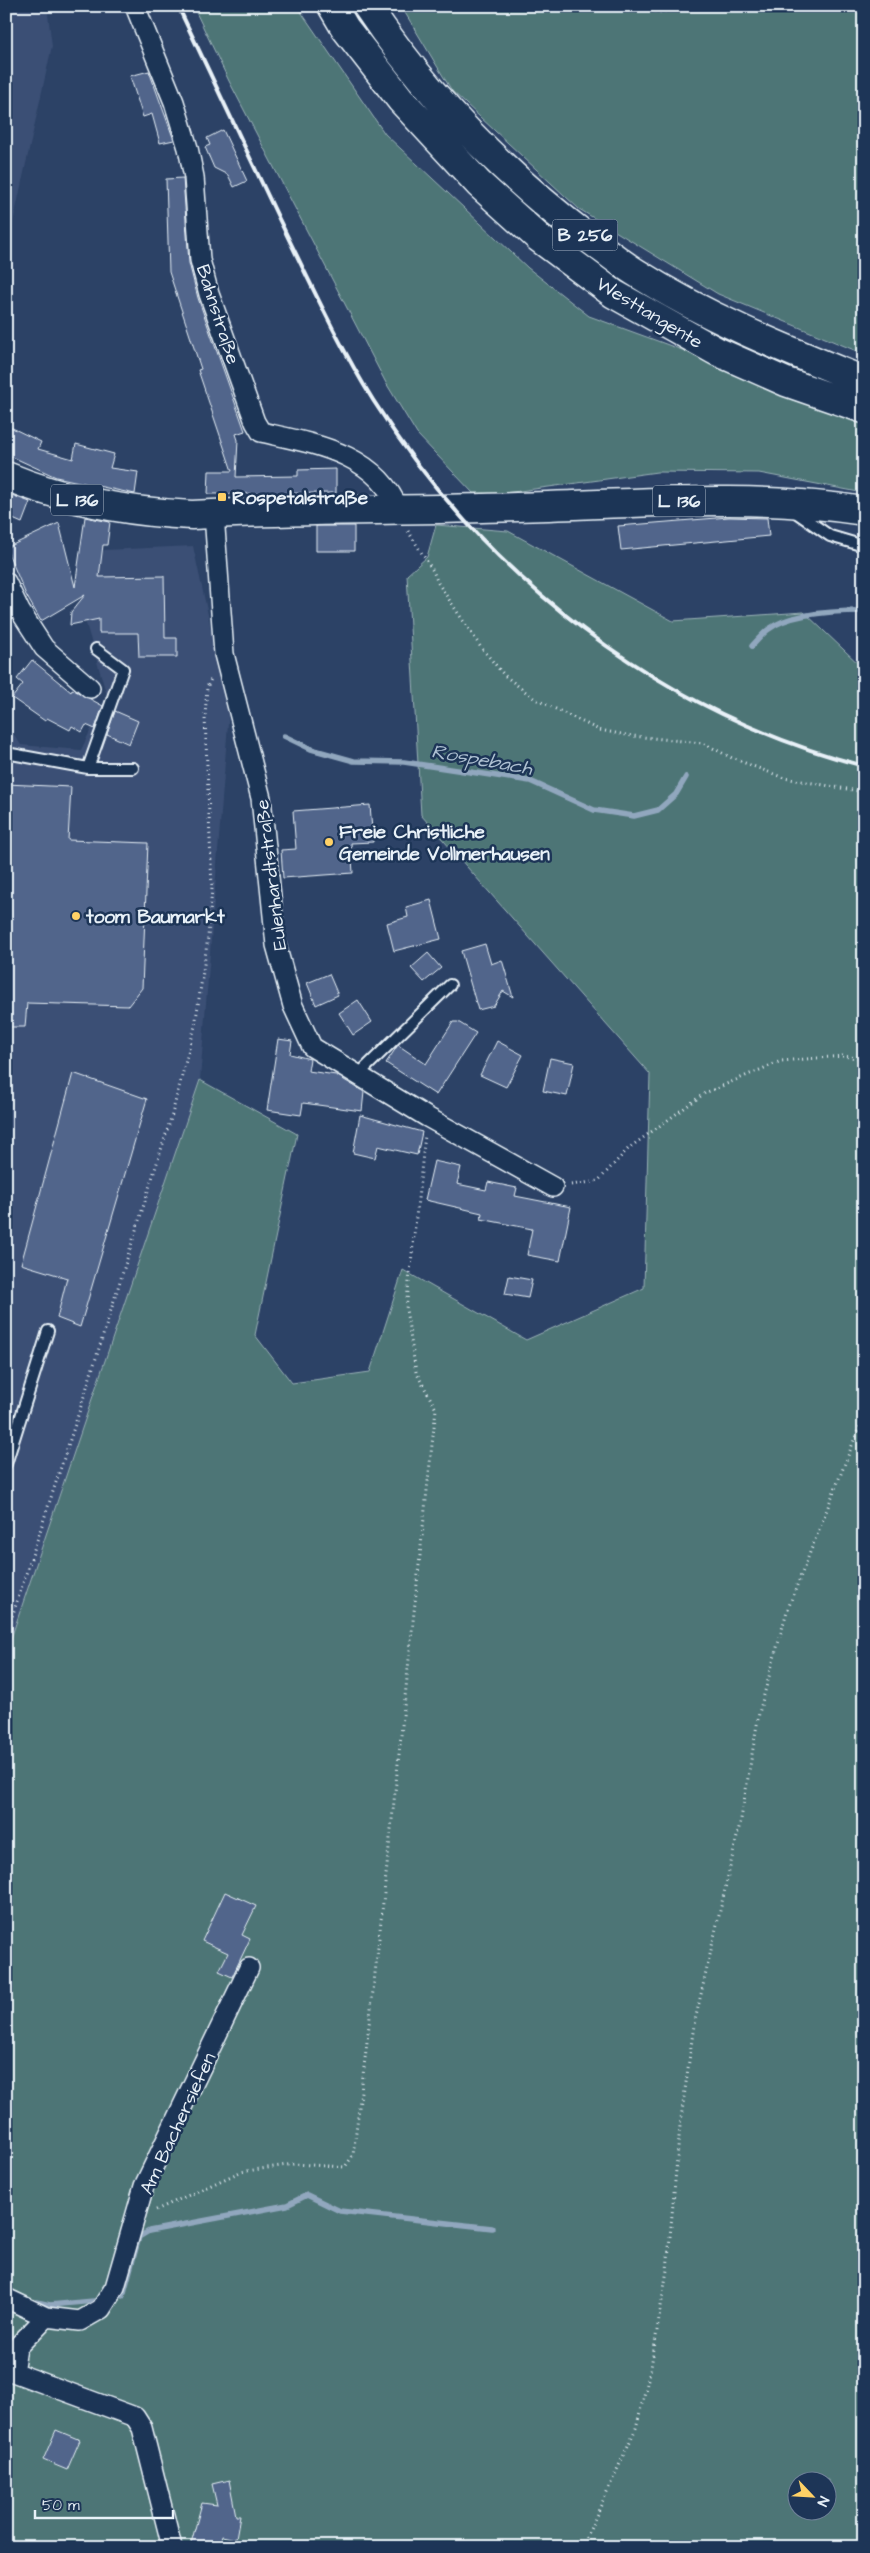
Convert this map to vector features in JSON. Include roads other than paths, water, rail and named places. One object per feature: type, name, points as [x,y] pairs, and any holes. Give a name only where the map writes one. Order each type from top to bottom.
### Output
[{"type":"main road","name":"Westtangente","points":[[332,6],[345,28],[401,100],[479,184],[539,238],[614,294],[716,351],[786,382],[864,409]]},
{"type":"main road","name":"Westtangente","points":[[368,6],[385,33],[431,91],[491,154],[558,215],[634,272],[691,305],[752,336],[864,381]]},
{"type":"main road","name":"L 136","points":[[6,476],[73,499],[151,513],[214,514],[398,510],[715,500],[813,503],[864,511]]},
{"type":"street","name":"Bahnstraße","points":[[135,6],[174,102],[188,148],[194,177],[200,260],[209,294],[255,422],[261,432],[336,452],[366,465],[392,495],[398,510]]},
{"type":"street","name":"Eulenhardtstraße","points":[[214,514],[224,654],[262,798],[276,945],[294,1006],[312,1047],[427,1117],[553,1187]]},
{"type":"street","points":[[6,582],[20,611],[44,648],[90,688]]},
{"type":"street","name":"Am Bachersiefen","points":[[6,2298],[46,2317],[80,2321],[101,2309],[115,2286],[137,2218],[144,2186],[249,1968]]},
{"type":"street","points":[[46,2317],[16,2347],[13,2372],[135,2417],[142,2428],[172,2547]]},
{"type":"lane","points":[[781,502],[830,536],[864,546]]},
{"type":"lane","points":[[88,768],[122,669],[96,649]]},
{"type":"lane","points":[[6,753],[88,768],[133,768]]},
{"type":"lane","points":[[358,1076],[450,985]]},
{"type":"lane","points":[[6,1464],[48,1331]]},
{"type":"waterway","name":"Rospebach","points":[[752,646],[769,629],[789,619],[828,612],[864,611]]},
{"type":"waterway","name":"Rospebach","points":[[284,736],[311,749],[354,761],[404,762],[530,781],[594,810],[634,816],[658,810],[676,794],[686,777]]},
{"type":"waterway","points":[[123,2296],[139,2237],[149,2231],[287,2205],[307,2195],[340,2211],[492,2228]]},
{"type":"waterway","points":[[37,2302],[50,2305],[94,2301]]},
{"type":"railway","points":[[178,6],[279,219],[347,356],[373,400],[418,464],[468,524],[524,580],[584,630],[649,674],[717,711],[789,742],[864,766]]},
{"type":"place","name":"Rospetalstraße","points":[[222,497]]},
{"type":"place","name":"Freie Christliche Gemeinde Vollmerhausen","points":[[329,842]]},
{"type":"place","name":"toom Baumarkt","points":[[76,916]]}]
